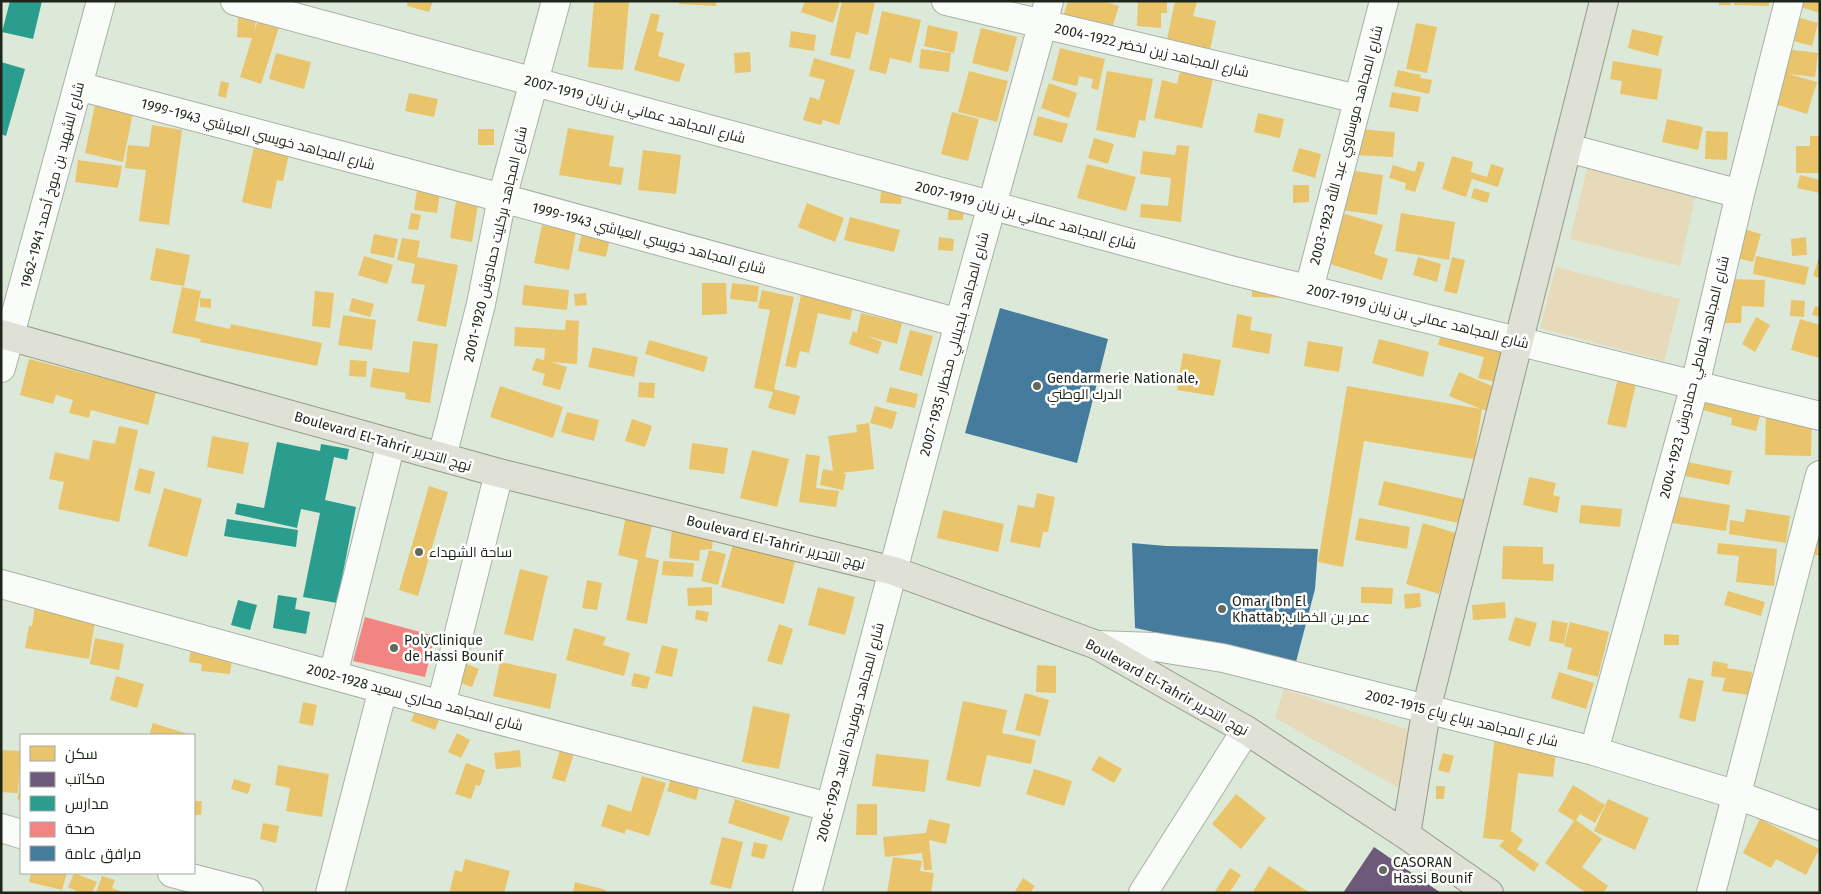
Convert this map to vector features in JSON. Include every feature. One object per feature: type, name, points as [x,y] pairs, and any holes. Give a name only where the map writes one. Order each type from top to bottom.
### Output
[{"type":"main road","points":[[1406,836],[1426,709],[1604,1]]},
{"type":"main road","name":"Boulevard El-Tahrir نهج التحرير","points":[[6,335],[499,473],[894,571],[1097,645],[1246,730],[1489,893]]},
{"type":"street","name":"شارع الشهيد بن موخ أحمد 1941-1962","points":[[1,368],[6,335],[101,1]]},
{"type":"street","name":"شارع المجاهد عماني بن زيان 1919-2007","points":[[235,1],[1234,271],[1820,416]]},
{"type":"street","name":"شارع المجاهد بركليت حمادوش 1920-2001","points":[[442,457],[481,304],[502,198],[556,1]]},
{"type":"street","name":"شارع المجاهد زين لخضر 1922-2004","points":[[946,1],[1046,13],[1358,100]]},
{"type":"street","name":"شارع المجاهد موساوي عبد الله 1923-2003","points":[[1309,289],[1384,1]]},
{"type":"street","name":"شارع المجاهد بلعاطي حمادوش 1923-2004","points":[[1594,751],[1695,385],[1740,194],[1789,1]]},
{"type":"street","name":"شارع المجاهد بلجيلالي مخطار 1935-2007","points":[[894,571],[959,323],[1046,13]]},
{"type":"street","name":"شارع المجاهد خويسي العياشي 1943-1999","points":[[78,86],[502,198],[959,323]]},
{"type":"street","points":[[1568,148],[1740,194]]},
{"type":"street","points":[[333,675],[390,443]]},
{"type":"street","points":[[441,705],[499,473]]},
{"type":"street","points":[[1710,893],[1820,475]]},
{"type":"street","name":"شارع المجاهد بوفريدة العيد 1929-2006","points":[[807,893],[894,571]]},
{"type":"street","name":"شارع المجاهد محاري سعيد 1928-2002","points":[[1,584],[441,705],[829,808]]},
{"type":"street","name":"شار ع المجاهد برباع رباع 1915-2002","points":[[1097,645],[1155,647],[1223,658],[1594,751],[1737,795],[1820,826]]},
{"type":"street","points":[[330,893],[383,689]]},
{"type":"street","points":[[1143,893],[1246,730]]},
{"type":"street","points":[[1,828],[20,834]]},
{"type":"street","points":[[176,874],[249,893]]},
{"type":"shaded area","points":[[1589,161],[1697,188],[1680,266],[1570,239]]},
{"type":"shaded area","points":[[1556,267],[1680,299],[1664,361],[1540,328]]},
{"type":"shaded area","points":[[1284,689],[1416,732],[1399,788],[1275,718]]},
{"type":"building: سكن","points":[[239,1],[257,1],[255,29],[259,18],[280,24],[261,84],[240,77],[252,38],[237,37]]},
{"type":"building: سكن","points":[[408,1],[433,1],[429,12],[407,6]]},
{"type":"building: سكن","points":[[594,1],[629,1],[623,70],[588,67]]},
{"type":"building: سكن","points":[[679,1],[716,1],[716,6],[679,4]]},
{"type":"building: سكن","points":[[805,1],[840,1],[833,23],[801,12]]},
{"type":"building: سكن","points":[[842,1],[875,1],[868,35],[856,32],[850,59],[830,55]]},
{"type":"building: سكن","points":[[1068,1],[1103,1],[1119,6],[1111,31],[1063,17]]},
{"type":"building: سكن","points":[[1138,1],[1167,1],[1167,13],[1161,13],[1161,28],[1137,26]]},
{"type":"building: سكن","points":[[1175,1],[1197,2],[1193,16],[1216,21],[1210,50],[1167,40]]},
{"type":"building: سكن","points":[[1719,1],[1731,1],[1731,5],[1719,5]]},
{"type":"building: سكن","points":[[1735,1],[1769,1],[1769,6],[1734,5]]},
{"type":"building: سكن","points":[[1799,1],[1820,1],[1820,13],[1797,6]]},
{"type":"building: سكن","points":[[882,11],[921,20],[911,63],[890,58],[886,74],[869,70]]},
{"type":"building: سكن","points":[[651,13],[660,15],[656,31],[664,33],[658,56],[685,64],[679,82],[634,70]]},
{"type":"building: سكن","points":[[1797,17],[1818,23],[1812,46],[1790,40]]},
{"type":"building: سكن","points":[[1416,23],[1437,27],[1427,73],[1406,69]]},
{"type":"building: سكن","points":[[928,25],[958,32],[954,53],[924,46]]},
{"type":"building: سكن","points":[[981,28],[1017,37],[1008,72],[972,63]]},
{"type":"building: سكن","points":[[1632,29],[1663,36],[1658,56],[1628,48]]},
{"type":"building: سكن","points":[[791,31],[816,35],[814,51],[789,47]]},
{"type":"building: سكن","points":[[1060,48],[1105,59],[1098,90],[1091,88],[1093,79],[1079,76],[1077,86],[1052,80]]},
{"type":"building: سكن","points":[[921,49],[951,53],[949,72],[919,68]]},
{"type":"building: سكن","points":[[1785,49],[1818,53],[1815,77],[1789,74],[1817,82],[1807,114],[1772,103]]},
{"type":"building: سكن","points":[[750,52],[751,72],[735,73],[734,53]]},
{"type":"building: سكن","points":[[276,53],[311,62],[304,89],[269,79]]},
{"type":"building: سكن","points":[[814,58],[855,70],[839,125],[823,120],[821,125],[803,120],[810,97],[819,100],[825,80],[809,76]]},
{"type":"building: سكن","points":[[1613,61],[1662,69],[1657,100],[1620,94],[1622,81],[1610,79]]},
{"type":"building: سكن","points":[[1398,70],[1421,75],[1420,78],[1432,80],[1429,94],[1394,86]]},
{"type":"building: سكن","points":[[969,71],[1008,81],[997,122],[958,112]]},
{"type":"building: سكن","points":[[1107,71],[1153,79],[1145,121],[1139,120],[1135,138],[1096,130]]},
{"type":"building: سكن","points":[[1180,71],[1213,79],[1202,128],[1154,118],[1162,80],[1177,84]]},
{"type":"building: سكن","points":[[221,81],[229,83],[226,98],[218,96]]},
{"type":"building: سكن","points":[[1049,83],[1077,93],[1069,118],[1041,108]]},
{"type":"building: سكن","points":[[1392,92],[1421,97],[1418,112],[1389,107]]},
{"type":"building: سكن","points":[[409,93],[438,99],[434,117],[405,111]]},
{"type":"building: سكن","points":[[95,105],[133,113],[123,162],[85,153]]},
{"type":"building: سكن","points":[[952,112],[979,119],[968,161],[941,154]]},
{"type":"building: سكن","points":[[1258,113],[1284,119],[1280,138],[1254,132]]},
{"type":"building: سكن","points":[[1038,116],[1068,124],[1062,143],[1033,135]]},
{"type":"building: سكن","points":[[1667,119],[1703,127],[1698,150],[1662,142]]},
{"type":"building: سكن","points":[[152,125],[182,130],[169,225],[139,221],[146,170],[125,168],[128,145],[149,147]]},
{"type":"building: سكن","points":[[568,128],[614,136],[609,166],[624,168],[621,185],[559,175]]},
{"type":"building: سكن","points":[[478,129],[494,129],[494,145],[478,145]]},
{"type":"building: سكن","points":[[1358,129],[1395,132],[1393,157],[1356,155]]},
{"type":"building: سكن","points":[[1706,131],[1728,132],[1727,160],[1705,159]]},
{"type":"building: سكن","points":[[1810,136],[1820,136],[1819,173],[1796,173],[1796,146],[1810,146]]},
{"type":"building: سكن","points":[[1094,138],[1114,144],[1108,164],[1088,158]]},
{"type":"building: سكن","points":[[255,142],[290,150],[283,181],[277,180],[271,209],[242,202]]},
{"type":"building: سكن","points":[[1177,145],[1189,146],[1181,222],[1140,217],[1141,204],[1168,206],[1171,178],[1140,174],[1143,151],[1175,155]]},
{"type":"building: سكن","points":[[1299,148],[1321,154],[1315,178],[1292,171]]},
{"type":"building: سكن","points":[[643,150],[681,155],[676,194],[638,190]]},
{"type":"building: سكن","points":[[1452,156],[1473,162],[1471,172],[1487,177],[1491,164],[1504,168],[1498,187],[1472,179],[1466,197],[1442,189]]},
{"type":"building: سكن","points":[[78,160],[122,166],[118,188],[75,182]]},
{"type":"building: سكن","points":[[1418,161],[1425,163],[1415,192],[1405,189],[1406,183],[1389,178],[1393,165],[1415,172]]},
{"type":"building: سكن","points":[[1087,164],[1136,177],[1126,211],[1077,198]]},
{"type":"building: سكن","points":[[883,167],[904,169],[901,204],[880,203]]},
{"type":"building: سكن","points":[[1347,170],[1383,175],[1377,215],[1341,210]]},
{"type":"building: سكن","points":[[1800,175],[1820,180],[1820,193],[1797,188]]},
{"type":"building: سكن","points":[[418,183],[441,187],[437,213],[414,210]]},
{"type":"building: سكن","points":[[1293,185],[1309,185],[1309,202],[1293,203]]},
{"type":"building: سكن","points":[[1474,188],[1490,193],[1487,203],[1471,198]]},
{"type":"building: سكن","points":[[456,201],[478,204],[472,242],[450,238]]},
{"type":"building: سكن","points":[[807,203],[844,218],[835,242],[798,227]]},
{"type":"building: سكن","points":[[949,203],[964,204],[963,220],[948,220]]},
{"type":"building: سكن","points":[[1335,211],[1383,225],[1374,254],[1388,259],[1382,280],[1320,261]]},
{"type":"building: سكن","points":[[411,213],[421,215],[418,230],[408,229]]},
{"type":"building: سكن","points":[[1401,213],[1455,222],[1449,260],[1395,251]]},
{"type":"building: سكن","points":[[850,217],[900,230],[894,252],[844,240]]},
{"type":"building: سكن","points":[[542,225],[576,232],[569,270],[534,263]]},
{"type":"building: سكن","points":[[583,228],[611,234],[606,257],[578,251]]},
{"type":"building: سكن","points":[[1744,229],[1761,234],[1753,262],[1737,258]]},
{"type":"building: سكن","points":[[374,234],[398,239],[394,258],[370,253]]},
{"type":"building: سكن","points":[[939,237],[954,239],[953,251],[938,250]]},
{"type":"building: سكن","points":[[1806,237],[1807,255],[1792,256],[1791,239]]},
{"type":"building: سكن","points":[[402,238],[420,241],[417,257],[458,265],[446,327],[417,321],[425,285],[411,283],[415,264],[397,260]]},
{"type":"building: سكن","points":[[156,248],[190,255],[184,286],[150,280]]},
{"type":"building: سكن","points":[[364,256],[393,265],[387,284],[358,275]]},
{"type":"building: سكن","points":[[1756,256],[1809,267],[1805,285],[1753,274]]},
{"type":"building: سكن","points":[[1418,257],[1441,264],[1437,282],[1413,275]]},
{"type":"building: سكن","points":[[1452,257],[1465,260],[1457,294],[1444,291]]},
{"type":"building: سكن","points":[[1820,257],[1820,278],[1813,276]]},
{"type":"building: سكن","points":[[1726,279],[1765,280],[1764,307],[1742,306],[1741,323],[1725,323]]},
{"type":"building: سكن","points":[[804,282],[854,303],[850,320],[818,313],[809,353],[800,351],[796,368],[785,366]]},
{"type":"building: سكن","points":[[702,283],[726,283],[727,314],[702,315]]},
{"type":"building: سكن","points":[[732,283],[759,286],[757,302],[730,299]]},
{"type":"building: سكن","points":[[1252,283],[1288,298],[1252,297]]},
{"type":"building: سكن","points":[[524,285],[569,290],[567,310],[522,305]]},
{"type":"building: سكن","points":[[182,287],[201,291],[195,321],[230,329],[231,324],[322,343],[317,366],[200,342],[201,339],[172,333]]},
{"type":"building: سكن","points":[[762,290],[794,297],[774,389],[800,396],[795,415],[768,408],[773,392],[754,388],[770,310],[758,308]]},
{"type":"building: سكن","points":[[315,291],[334,293],[330,328],[312,326]]},
{"type":"building: سكن","points":[[586,293],[587,305],[575,306],[574,294]]},
{"type":"building: سكن","points":[[200,298],[211,299],[211,308],[200,307]]},
{"type":"building: سكن","points":[[352,298],[374,304],[370,317],[349,311]]},
{"type":"building: سكن","points":[[1791,300],[1805,301],[1804,317],[1790,316]]},
{"type":"building: سكن","points":[[1815,306],[1820,307],[1820,317],[1812,315]]},
{"type":"building: سكن","points":[[1448,308],[1515,327],[1500,383],[1478,378],[1484,357],[1438,345]]},
{"type":"building: سكن","points":[[861,313],[902,323],[897,344],[867,336],[882,342],[878,354],[849,344],[853,331],[857,333]]},
{"type":"building: سكن","points":[[1237,314],[1252,317],[1250,330],[1272,334],[1269,354],[1232,347]]},
{"type":"building: سكن","points":[[343,315],[376,320],[372,350],[338,345]]},
{"type":"building: سكن","points":[[1756,317],[1770,325],[1755,352],[1742,344]]},
{"type":"building: سكن","points":[[1800,319],[1820,325],[1820,358],[1791,350]]},
{"type":"building: سكن","points":[[566,320],[579,321],[577,364],[551,362],[567,367],[560,390],[542,385],[545,374],[532,370],[536,358],[544,360],[545,348],[514,346],[515,327],[565,330]]},
{"type":"building: سكن","points":[[910,330],[933,336],[922,376],[899,370]]},
{"type":"building: سكن","points":[[1379,339],[1429,352],[1423,377],[1372,363]]},
{"type":"building: سكن","points":[[649,340],[708,357],[704,372],[645,354]]},
{"type":"building: سكن","points":[[413,341],[438,344],[430,403],[405,399],[406,393],[370,387],[373,368],[409,373]]},
{"type":"building: سكن","points":[[1308,341],[1343,347],[1339,372],[1304,366]]},
{"type":"building: سكن","points":[[593,347],[638,357],[634,377],[588,367]]},
{"type":"building: سكن","points":[[1183,353],[1221,360],[1214,396],[1177,390]]},
{"type":"building: سكن","points":[[29,359],[156,392],[148,425],[91,410],[89,418],[69,413],[73,400],[56,395],[53,404],[20,395]]},
{"type":"building: سكن","points":[[350,360],[367,361],[366,377],[349,376]]},
{"type":"building: سكن","points":[[1459,372],[1497,388],[1488,411],[1482,409],[1474,459],[1364,441],[1343,567],[1318,562],[1347,386],[1481,409],[1449,396]]},
{"type":"building: سكن","points":[[1618,378],[1636,383],[1626,428],[1607,424]]},
{"type":"building: سكن","points":[[639,382],[655,383],[654,398],[638,397]]},
{"type":"building: سكن","points":[[500,386],[563,407],[553,438],[490,417]]},
{"type":"building: سكن","points":[[890,387],[918,394],[915,408],[886,402]]},
{"type":"building: سكن","points":[[1700,396],[1761,412],[1756,431],[1731,425],[1732,418],[1696,408]]},
{"type":"building: سكن","points":[[875,406],[897,412],[892,429],[870,423]]},
{"type":"building: سكن","points":[[567,412],[599,420],[594,441],[561,432]]},
{"type":"building: سكن","points":[[1766,413],[1812,414],[1811,456],[1765,455]]},
{"type":"building: سكن","points":[[632,419],[652,426],[645,447],[625,441]]},
{"type":"building: سكن","points":[[869,423],[874,469],[842,473],[846,474],[843,490],[820,485],[823,469],[833,471],[828,436],[857,432],[856,425]]},
{"type":"building: سكن","points":[[119,426],[138,430],[119,522],[58,509],[64,482],[49,479],[55,452],[89,460],[93,440],[115,444]]},
{"type":"building: سكن","points":[[212,436],[249,443],[243,474],[207,467]]},
{"type":"building: سكن","points":[[692,443],[728,448],[724,474],[689,469]]},
{"type":"building: سكن","points":[[752,450],[789,459],[777,507],[740,498]]},
{"type":"building: سكن","points":[[806,454],[820,456],[816,488],[839,491],[836,507],[799,502]]},
{"type":"building: سكن","points":[[1687,462],[1732,471],[1729,485],[1685,476]]},
{"type":"building: سكن","points":[[139,468],[155,472],[150,494],[134,490]]},
{"type":"building: سكن","points":[[1529,477],[1556,483],[1553,495],[1560,497],[1557,513],[1523,505]]},
{"type":"building: سكن","points":[[1384,481],[1468,500],[1462,524],[1378,505]]},
{"type":"building: سكن","points":[[429,486],[448,492],[418,596],[399,590]]},
{"type":"building: سكن","points":[[164,488],[202,499],[187,557],[148,546]]},
{"type":"building: سكن","points":[[1037,493],[1055,497],[1048,532],[1043,532],[1040,548],[1010,542],[1018,505],[1034,508]]},
{"type":"building: سكن","points":[[1676,496],[1730,505],[1726,531],[1672,523]]},
{"type":"building: سكن","points":[[1581,505],[1622,509],[1620,527],[1579,523]]},
{"type":"building: سكن","points":[[1746,509],[1790,516],[1786,543],[1729,534],[1730,520],[1744,522]]},
{"type":"building: سكن","points":[[943,510],[1004,524],[998,552],[937,538]]},
{"type":"building: سكن","points":[[626,516],[653,521],[645,557],[659,560],[647,624],[626,620],[638,560],[618,555]]},
{"type":"building: سكن","points":[[1359,518],[1410,527],[1407,549],[1355,540]]},
{"type":"building: سكن","points":[[673,520],[714,530],[712,549],[700,550],[699,561],[669,558]]},
{"type":"building: سكن","points":[[1423,523],[1456,533],[1439,594],[1406,584]]},
{"type":"building: سكن","points":[[1820,530],[1820,556],[1812,554]]},
{"type":"building: سكن","points":[[735,537],[763,552],[795,561],[784,604],[721,587]]},
{"type":"building: سكن","points":[[1718,543],[1777,549],[1774,586],[1736,582],[1739,556],[1717,554]]},
{"type":"building: سكن","points":[[1503,546],[1543,547],[1543,564],[1554,564],[1553,581],[1502,579]]},
{"type":"building: سكن","points":[[709,550],[726,554],[718,585],[701,581]]},
{"type":"building: سكن","points":[[663,561],[694,563],[693,577],[662,575]]},
{"type":"building: سكن","points":[[520,569],[548,576],[533,641],[504,634]]},
{"type":"building: سكن","points":[[587,580],[602,583],[597,610],[582,608]]},
{"type":"building: سكن","points":[[712,587],[712,605],[688,606],[687,588]]},
{"type":"building: سكن","points":[[818,587],[855,597],[845,635],[808,625]]},
{"type":"building: سكن","points":[[1361,587],[1393,588],[1392,604],[1361,603]]},
{"type":"building: سكن","points":[[1728,591],[1765,602],[1761,616],[1724,605]]},
{"type":"building: سكن","points":[[1420,593],[1421,607],[1405,609],[1404,594]]},
{"type":"building: سكن","points":[[36,599],[97,609],[89,659],[25,648],[29,626],[32,626]]},
{"type":"building: سكن","points":[[1505,602],[1506,618],[1473,620],[1472,605]]},
{"type":"building: سكن","points":[[696,610],[709,612],[707,622],[695,619]]},
{"type":"building: سكن","points":[[1515,617],[1537,623],[1530,647],[1508,640]]},
{"type":"building: سكن","points":[[1552,620],[1568,623],[1564,644],[1549,641]]},
{"type":"building: سكن","points":[[1570,622],[1609,632],[1598,677],[1567,669],[1572,648],[1564,646]]},
{"type":"building: سكن","points":[[779,624],[793,629],[782,665],[767,661]]},
{"type":"building: سكن","points":[[574,628],[606,637],[603,645],[630,653],[624,676],[566,660]]},
{"type":"building: سكن","points":[[1664,634],[1679,635],[1679,645],[1664,645]]},
{"type":"building: سكن","points":[[95,638],[124,644],[119,670],[90,664]]},
{"type":"building: سكن","points":[[662,645],[678,649],[672,677],[655,673]]},
{"type":"building: سكن","points":[[191,649],[233,654],[230,674],[201,671],[202,664],[189,662]]},
{"type":"building: سكن","points":[[1713,661],[1728,664],[1727,668],[1752,672],[1749,695],[1722,691],[1725,678],[1711,676]]},
{"type":"building: سكن","points":[[462,662],[479,669],[472,687],[455,681]]},
{"type":"building: سكن","points":[[500,662],[557,674],[550,709],[493,696]]},
{"type":"building: سكن","points":[[1037,665],[1056,666],[1056,693],[1036,692]]},
{"type":"building: سكن","points":[[1559,672],[1594,683],[1586,709],[1551,698]]},
{"type":"building: سكن","points":[[634,673],[650,677],[647,689],[631,686]]},
{"type":"building: سكن","points":[[116,676],[144,684],[137,708],[110,700]]},
{"type":"building: سكن","points":[[1688,678],[1704,681],[1695,722],[1679,718]]},
{"type":"building: سكن","points":[[1025,693],[1049,700],[1040,736],[1015,730]]},
{"type":"building: سكن","points":[[963,701],[1007,710],[1002,733],[1036,740],[1031,764],[987,755],[980,787],[946,780]]},
{"type":"building: سكن","points":[[303,702],[317,705],[313,726],[299,723]]},
{"type":"building: سكن","points":[[753,706],[790,714],[779,769],[742,762]]},
{"type":"building: سكن","points":[[415,711],[439,720],[435,730],[411,721]]},
{"type":"building: سكن","points":[[153,723],[188,734],[149,734]]},
{"type":"building: سكن","points":[[457,733],[470,740],[461,758],[448,752]]},
{"type":"building: سكن","points":[[1495,736],[1557,744],[1553,777],[1518,773],[1511,831],[1523,840],[1517,849],[1539,864],[1534,872],[1499,846],[1504,840],[1483,838]]},
{"type":"building: سكن","points":[[562,743],[576,747],[565,782],[552,778]]},
{"type":"building: سكن","points":[[1,750],[20,751],[18,793],[1,792]]},
{"type":"building: سكن","points":[[520,750],[521,767],[496,769],[494,753]]},
{"type":"building: سكن","points":[[1443,753],[1454,756],[1449,773],[1438,770]]},
{"type":"building: سكن","points":[[876,754],[929,760],[925,792],[872,786]]},
{"type":"building: سكن","points":[[1099,756],[1122,769],[1114,783],[1091,770]]},
{"type":"building: سكن","points":[[466,763],[485,770],[480,786],[476,785],[471,799],[455,794]]},
{"type":"building: سكن","points":[[278,765],[329,774],[322,817],[286,811],[290,788],[275,785]]},
{"type":"building: سكن","points":[[1034,769],[1072,781],[1064,806],[1026,794]]},
{"type":"building: سكن","points":[[673,772],[701,780],[696,800],[667,791]]},
{"type":"building: سكن","points":[[642,776],[666,783],[649,836],[626,829],[625,834],[601,826],[608,804],[631,812]]},
{"type":"building: سكن","points":[[234,779],[251,784],[248,794],[231,789]]},
{"type":"building: سكن","points":[[1573,785],[1605,805],[1595,823],[1580,814],[1576,820],[1602,839],[1582,867],[1608,886],[1603,893],[1586,893],[1545,863],[1574,821],[1558,811]]},
{"type":"building: سكن","points":[[1436,786],[1445,786],[1444,799],[1436,799]]},
{"type":"building: سكن","points":[[20,788],[20,800],[17,799]]},
{"type":"building: سكن","points":[[1236,794],[1266,818],[1241,849],[1212,824]]},
{"type":"building: سكن","points":[[735,799],[790,817],[782,841],[728,823]]},
{"type":"building: سكن","points":[[1608,799],[1649,818],[1635,850],[1594,831]]},
{"type":"building: سكن","points":[[195,801],[202,801],[201,815],[195,815]]},
{"type":"building: سكن","points":[[857,804],[877,804],[877,835],[856,835]]},
{"type":"building: سكن","points":[[929,819],[950,824],[946,844],[929,840],[932,870],[924,870],[922,853],[885,857],[883,837],[926,833]]},
{"type":"building: سكن","points":[[1760,819],[1819,849],[1806,875],[1776,859],[1771,868],[1743,853]]},
{"type":"building: سكن","points":[[263,823],[279,826],[276,843],[260,839]]},
{"type":"building: سكن","points":[[722,837],[743,842],[731,889],[710,884]]},
{"type":"building: سكن","points":[[754,842],[768,845],[764,859],[751,856]]},
{"type":"building: سكن","points":[[893,857],[922,861],[920,871],[934,873],[931,893],[887,893]]},
{"type":"building: سكن","points":[[465,859],[510,871],[504,893],[449,893],[455,870],[462,872]]},
{"type":"building: سكن","points":[[1269,866],[1310,893],[1252,893]]},
{"type":"building: سكن","points":[[1230,868],[1241,875],[1229,893],[1214,893]]},
{"type":"building: سكن","points":[[31,874],[67,874],[62,890],[29,882]]},
{"type":"building: سكن","points":[[74,874],[97,882],[92,893],[80,893],[68,887]]},
{"type":"building: سكن","points":[[102,876],[115,880],[112,888],[125,893],[96,893]]},
{"type":"building: سكن","points":[[1023,878],[1035,886],[1030,893],[1014,893]]},
{"type":"building: سكن","points":[[575,882],[606,890],[605,893],[573,893]]},
{"type":"building: مكاتب","name":"CASORAN Hassi Bounif","points":[[1374,847],[1441,893],[1343,893]]},
{"type":"building: مدارس","points":[[10,1],[42,1],[33,39],[2,32]]},
{"type":"building: مدارس","points":[[1,62],[25,69],[6,136],[1,134]]},
{"type":"building: مدارس","points":[[277,442],[320,451],[321,444],[349,449],[347,460],[334,457],[325,500],[356,507],[337,603],[303,597],[320,513],[301,509],[297,528],[235,514],[237,503],[264,508]]},
{"type":"building: مدارس","points":[[227,519],[298,530],[296,547],[224,536]]},
{"type":"building: مدارس","points":[[278,595],[297,598],[295,609],[310,612],[306,634],[273,628]]},
{"type":"building: مدارس","points":[[238,600],[257,605],[250,630],[231,625]]},
{"type":"building: صحة","name":"PolyClinique de Hassi Bounif","points":[[365,617],[435,636],[425,677],[353,661]]},
{"type":"building: مرافق عامة","name":"Gendarmerie Nationale, الدرك الوطني","points":[[1000,308],[1108,339],[1077,463],[965,433]]},
{"type":"building: مرافق عامة","name":"Omar Ibn El Khattab;عمر بن الخطاب","points":[[1132,543],[1166,546],[1318,549],[1315,589],[1296,662],[1135,628]]},
{"type":"place","name":"Gendarmerie Nationale, الدرك الوطني","points":[[1037,386]]},
{"type":"place","name":"ساحة الشهداء","points":[[419,552]]},
{"type":"place","name":"Omar Ibn El Khattab;عمر بن الخطاب","points":[[1222,609]]},
{"type":"place","name":"PolyClinique de Hassi Bounif","points":[[394,648]]},
{"type":"place","name":"CASORAN Hassi Bounif","points":[[1383,870]]}]
